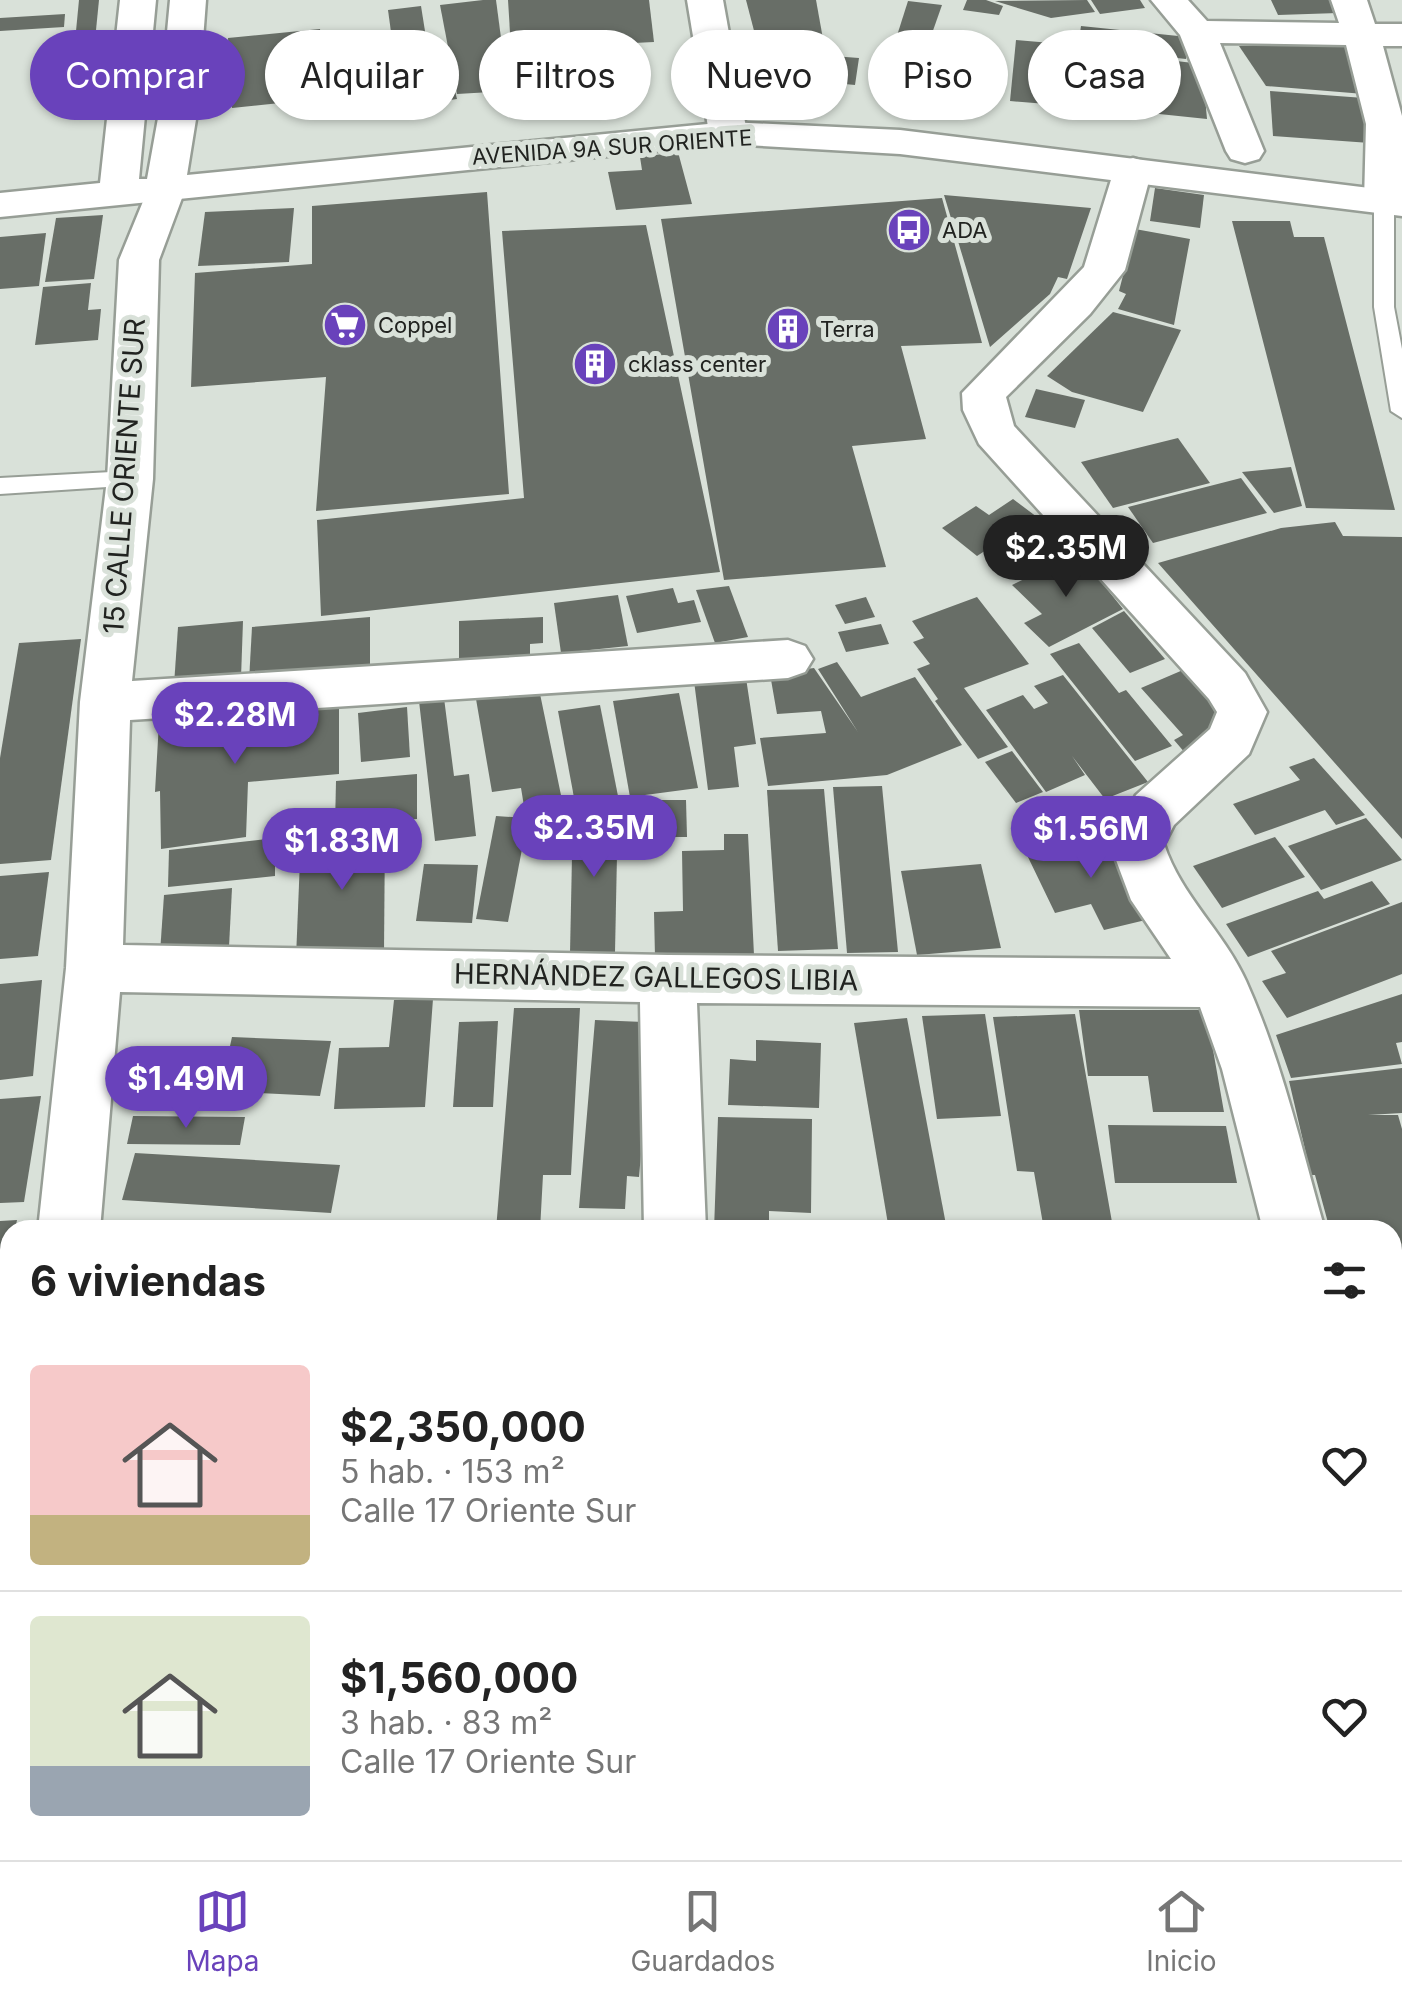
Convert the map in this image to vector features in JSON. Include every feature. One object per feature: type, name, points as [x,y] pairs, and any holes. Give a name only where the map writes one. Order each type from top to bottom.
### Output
[{"type":"street","name":"15 CALLE ORIENTE SUR","points":[[70,1220],[94,968],[106,702],[130,478],[139,260],[119,179],[138,0]]},
{"type":"street","name":"15 CALLE ORIENTE SUR","points":[[139,260],[168,175],[188,0]]},
{"type":"street","points":[[705,0],[710,30]]},
{"type":"street","points":[[1169,0],[1197,32],[1245,151]]},
{"type":"street","points":[[1197,32],[1355,18],[1402,34]]},
{"type":"street","points":[[1355,18],[1388,126],[1395,186]]},
{"type":"street","name":"AVENIDA 9A SUR ORIENTE","points":[[848,105],[1245,151],[1395,186]]},
{"type":"street","name":"AVENIDA 9A SUR ORIENTE","points":[[0,174],[119,179],[705,120]]},
{"type":"street","name":"AVENIDA 9A SUR ORIENTE","points":[[740,120],[1133,170],[1395,186]]},
{"type":"street","points":[[1133,170],[1104,270],[1075,305],[984,392],[985,410],[994,434],[1227,686],[1242,712],[1232,740],[1155,810],[1137,844],[1150,884],[1219,982],[1251,1069],[1291,1220]]},
{"type":"street","name":"AVENIDA 9A SUR ORIENTE","points":[[0,205],[119,179]]},
{"type":"street","points":[[106,702],[788,659]]},
{"type":"street","name":"HERNÁNDEZ GALLEGOS LIBIA","points":[[94,968],[668,979],[1219,982]]},
{"type":"street","points":[[668,979],[675,1220]]},
{"type":"lane","points":[[1395,186],[1384,307],[1402,411]]},
{"type":"lane","points":[[0,486],[130,478]]},
{"type":"building","points":[[79,0],[99,0],[96,30],[76,30]]},
{"type":"building","points":[[496,0],[500,30],[479,30],[479,93],[459,94],[459,30],[445,30],[440,5]]},
{"type":"building","points":[[508,0],[649,0],[654,42],[651,30],[510,30]]},
{"type":"building","points":[[746,0],[816,0],[821,30],[754,30]]},
{"type":"building","points":[[967,0],[986,0],[1003,6],[999,15],[963,10]]},
{"type":"building","points":[[1087,0],[1095,12],[1051,18],[995,1]]},
{"type":"building","points":[[1091,0],[1140,0],[1145,8],[1100,14]]},
{"type":"building","points":[[1271,0],[1332,0],[1338,13],[1278,15]]},
{"type":"building","points":[[908,1],[942,5],[933,30],[899,30]]},
{"type":"building","points":[[421,6],[425,30],[391,30],[388,10]]},
{"type":"building","points":[[65,14],[64,27],[0,31],[0,18]]},
{"type":"building","points":[[1081,26],[1120,30],[1080,30]]},
{"type":"building","points":[[265,34],[265,105],[245,107],[245,36]]},
{"type":"building","points":[[1181,36],[1188,37],[1186,59],[1181,58]]},
{"type":"building","points":[[1016,40],[1028,41],[1028,102],[1010,101]]},
{"type":"building","points":[[1239,46],[1349,46],[1364,94],[1266,86]]},
{"type":"building","points":[[848,57],[859,58],[855,85],[848,84]]},
{"type":"building","points":[[1181,62],[1202,64],[1207,119],[1181,116]]},
{"type":"building","points":[[1270,91],[1364,98],[1370,143],[1273,136]]},
{"type":"building","points":[[678,152],[692,204],[616,210],[608,172],[642,170],[640,157]]},
{"type":"building","points":[[1155,188],[1204,195],[1200,228],[1150,221]]},
{"type":"building","name":"Coppel","points":[[487,192],[509,494],[316,511],[326,377],[191,387],[195,273],[312,264],[312,206]]},
{"type":"building","points":[[944,195],[1091,208],[1067,279],[1058,277],[1050,294],[990,347]]},
{"type":"building","name":"Terra","points":[[942,198],[982,343],[901,346],[926,439],[852,446],[886,567],[724,580],[661,219]]},
{"type":"building","points":[[294,208],[289,262],[198,266],[205,212]]},
{"type":"building","points":[[103,215],[94,279],[45,282],[56,218]]},
{"type":"building","points":[[1232,221],[1290,221],[1294,237],[1324,237],[1395,510],[1306,508]]},
{"type":"building","name":"cklass center","points":[[646,225],[720,572],[321,616],[317,520],[524,498],[502,231]]},
{"type":"building","points":[[1135,229],[1190,239],[1174,325],[1118,309],[1126,294],[1119,291]]},
{"type":"building","points":[[46,233],[39,286],[0,289],[0,237]]},
{"type":"building","points":[[91,283],[88,310],[101,309],[98,340],[35,345],[43,287]]},
{"type":"building","points":[[1113,312],[1181,330],[1143,412],[1072,392],[1047,376]]},
{"type":"building","points":[[1036,389],[1085,400],[1075,428],[1025,417]]},
{"type":"building","points":[[1178,438],[1210,483],[1113,508],[1081,462]]},
{"type":"building","points":[[1291,467],[1302,506],[1274,513],[1242,472]]},
{"type":"building","points":[[1241,478],[1267,513],[1153,543],[1128,507]]},
{"type":"building","points":[[1013,499],[1037,517],[977,556],[942,528],[976,506],[989,515]]},
{"type":"building","points":[[1335,522],[1343,536],[1402,537],[1402,839],[1158,563],[1281,528]]},
{"type":"building","points":[[1059,532],[1078,551],[1044,568],[1024,550]]},
{"type":"building","points":[[1078,553],[1123,609],[1049,647],[1024,623],[1042,614],[1012,585]]},
{"type":"building","points":[[729,586],[748,637],[715,643],[696,590]]},
{"type":"building","points":[[673,588],[678,603],[694,600],[701,622],[637,633],[626,596]]},
{"type":"building","points":[[618,595],[628,646],[561,653],[554,603]]},
{"type":"building","points":[[866,597],[875,617],[845,624],[835,605]]},
{"type":"building","points":[[977,597],[1029,664],[964,688],[1008,747],[978,759],[935,701],[938,699],[917,669],[930,664],[913,642],[924,638],[912,621]]},
{"type":"building","points":[[1124,611],[1165,659],[1130,673],[1092,628]]},
{"type":"building","points":[[370,617],[370,671],[249,681],[252,627]]},
{"type":"building","points":[[543,617],[543,643],[530,644],[530,658],[459,661],[459,621]]},
{"type":"building","points":[[243,621],[241,678],[174,685],[178,627]]},
{"type":"building","points":[[881,624],[889,644],[846,652],[838,632]]},
{"type":"building","points":[[81,639],[51,860],[0,864],[0,758],[19,643]]},
{"type":"building","points":[[1079,643],[1119,693],[1126,690],[1172,746],[1135,761],[1050,654]]},
{"type":"building","points":[[837,662],[861,697],[915,677],[962,745],[887,775],[768,786],[760,738],[826,733],[821,711],[777,714],[770,674],[814,668],[858,732],[818,669]]},
{"type":"building","points":[[1183,670],[1224,716],[1186,754],[1174,740],[1183,735],[1141,688]]},
{"type":"building","points":[[1063,675],[1148,782],[1105,799],[1072,756],[1085,775],[1046,792],[986,710],[1023,695],[1034,709],[1048,703],[1034,686]]},
{"type":"building","points":[[746,678],[756,744],[734,747],[739,787],[708,790],[694,681]]},
{"type":"building","points":[[539,689],[562,800],[524,806],[521,788],[492,792],[476,699]]},
{"type":"building","points":[[679,693],[698,788],[630,797],[613,701]]},
{"type":"building","points":[[444,698],[454,776],[469,774],[476,836],[435,841],[419,701]]},
{"type":"building","points":[[600,705],[618,796],[575,803],[558,711]]},
{"type":"building","points":[[339,706],[339,774],[248,782],[246,837],[161,849],[160,791],[155,792],[159,722]]},
{"type":"building","points":[[407,707],[410,757],[361,762],[358,713]]},
{"type":"building","points":[[1012,751],[1043,792],[1016,803],[985,762]]},
{"type":"building","points":[[1314,758],[1365,815],[1336,825],[1325,810],[1255,835],[1233,804],[1300,780],[1289,767]]},
{"type":"building","points":[[417,774],[417,819],[335,826],[336,781]]},
{"type":"building","points":[[882,786],[898,952],[847,953],[833,787]]},
{"type":"building","points":[[824,789],[838,949],[778,951],[767,790]]},
{"type":"building","points":[[650,800],[686,800],[687,837],[650,837]]},
{"type":"building","points":[[618,806],[615,952],[570,953],[573,808]]},
{"type":"building","points":[[1081,811],[1094,825],[1065,840],[1052,826]]},
{"type":"building","points":[[496,816],[528,818],[508,922],[476,919]]},
{"type":"building","points":[[1366,818],[1402,860],[1321,890],[1288,846]]},
{"type":"building","points":[[385,828],[384,951],[296,958],[301,835]]},
{"type":"building","points":[[724,834],[748,834],[754,955],[655,957],[654,912],[683,911],[682,851],[724,850]]},
{"type":"building","points":[[1109,834],[1154,918],[1104,930],[1091,904],[1055,913],[1027,855]]},
{"type":"building","points":[[1275,837],[1305,877],[1222,908],[1193,866]]},
{"type":"building","points":[[275,838],[275,876],[168,887],[169,850]]},
{"type":"building","points":[[424,864],[478,865],[472,923],[416,921]]},
{"type":"building","points":[[981,864],[1001,948],[917,955],[901,871]]},
{"type":"building","points":[[49,872],[38,956],[0,959],[0,876]]},
{"type":"building","points":[[1372,881],[1390,904],[1248,957],[1226,924],[1318,891],[1324,899]]},
{"type":"building","points":[[232,888],[229,947],[160,953],[164,895]]},
{"type":"building","points":[[1402,902],[1402,974],[1287,1018],[1262,981],[1286,973],[1271,951]]},
{"type":"building","points":[[42,980],[33,1076],[0,1080],[0,984]]},
{"type":"building","points":[[1402,994],[1402,1042],[1396,1043],[1402,1064],[1291,1078],[1276,1035]]},
{"type":"building","points":[[433,999],[425,1107],[334,1109],[339,1048],[389,1047],[394,1000]]},
{"type":"building","points":[[514,1008],[580,1008],[571,1175],[543,1175],[541,1220],[497,1220]]},
{"type":"building","points":[[1079,1010],[1206,1010],[1224,1112],[1153,1112],[1148,1076],[1088,1076]]},
{"type":"building","points":[[985,1014],[1001,1116],[937,1119],[922,1016]]},
{"type":"building","points":[[1075,1014],[1112,1220],[1042,1220],[1034,1172],[1017,1171],[993,1017]]},
{"type":"building","points":[[907,1018],[945,1220],[887,1220],[854,1023]]},
{"type":"building","points":[[595,1020],[668,1023],[660,1155],[641,1154],[639,1177],[627,1176],[625,1209],[579,1208]]},
{"type":"building","points":[[498,1021],[493,1107],[453,1107],[459,1022]]},
{"type":"building","points":[[232,1037],[331,1041],[320,1096],[220,1091]]},
{"type":"building","points":[[756,1040],[821,1043],[819,1108],[728,1105],[730,1059],[756,1061]]},
{"type":"building","points":[[220,1061],[213,1099],[129,1099],[136,1062]]},
{"type":"building","points":[[1402,1068],[1402,1113],[1368,1115],[1398,1115],[1402,1129],[1402,1220],[1327,1220],[1315,1175],[1311,1175],[1289,1081]]},
{"type":"building","points":[[41,1096],[24,1202],[0,1203],[0,1099]]},
{"type":"building","points":[[133,1116],[245,1117],[240,1145],[127,1144]]},
{"type":"building","points":[[718,1117],[812,1119],[811,1213],[769,1211],[769,1220],[714,1220]]},
{"type":"building","points":[[1108,1125],[1226,1126],[1237,1183],[1115,1183]]},
{"type":"building","points":[[135,1153],[340,1165],[331,1213],[122,1200]]},
{"type":"place","name":"ADA","points":[[909,230]]},
{"type":"place","name":"Coppel","points":[[345,325]]},
{"type":"place","name":"Terra","points":[[788,329]]},
{"type":"place","name":"cklass center","points":[[595,364]]}]
